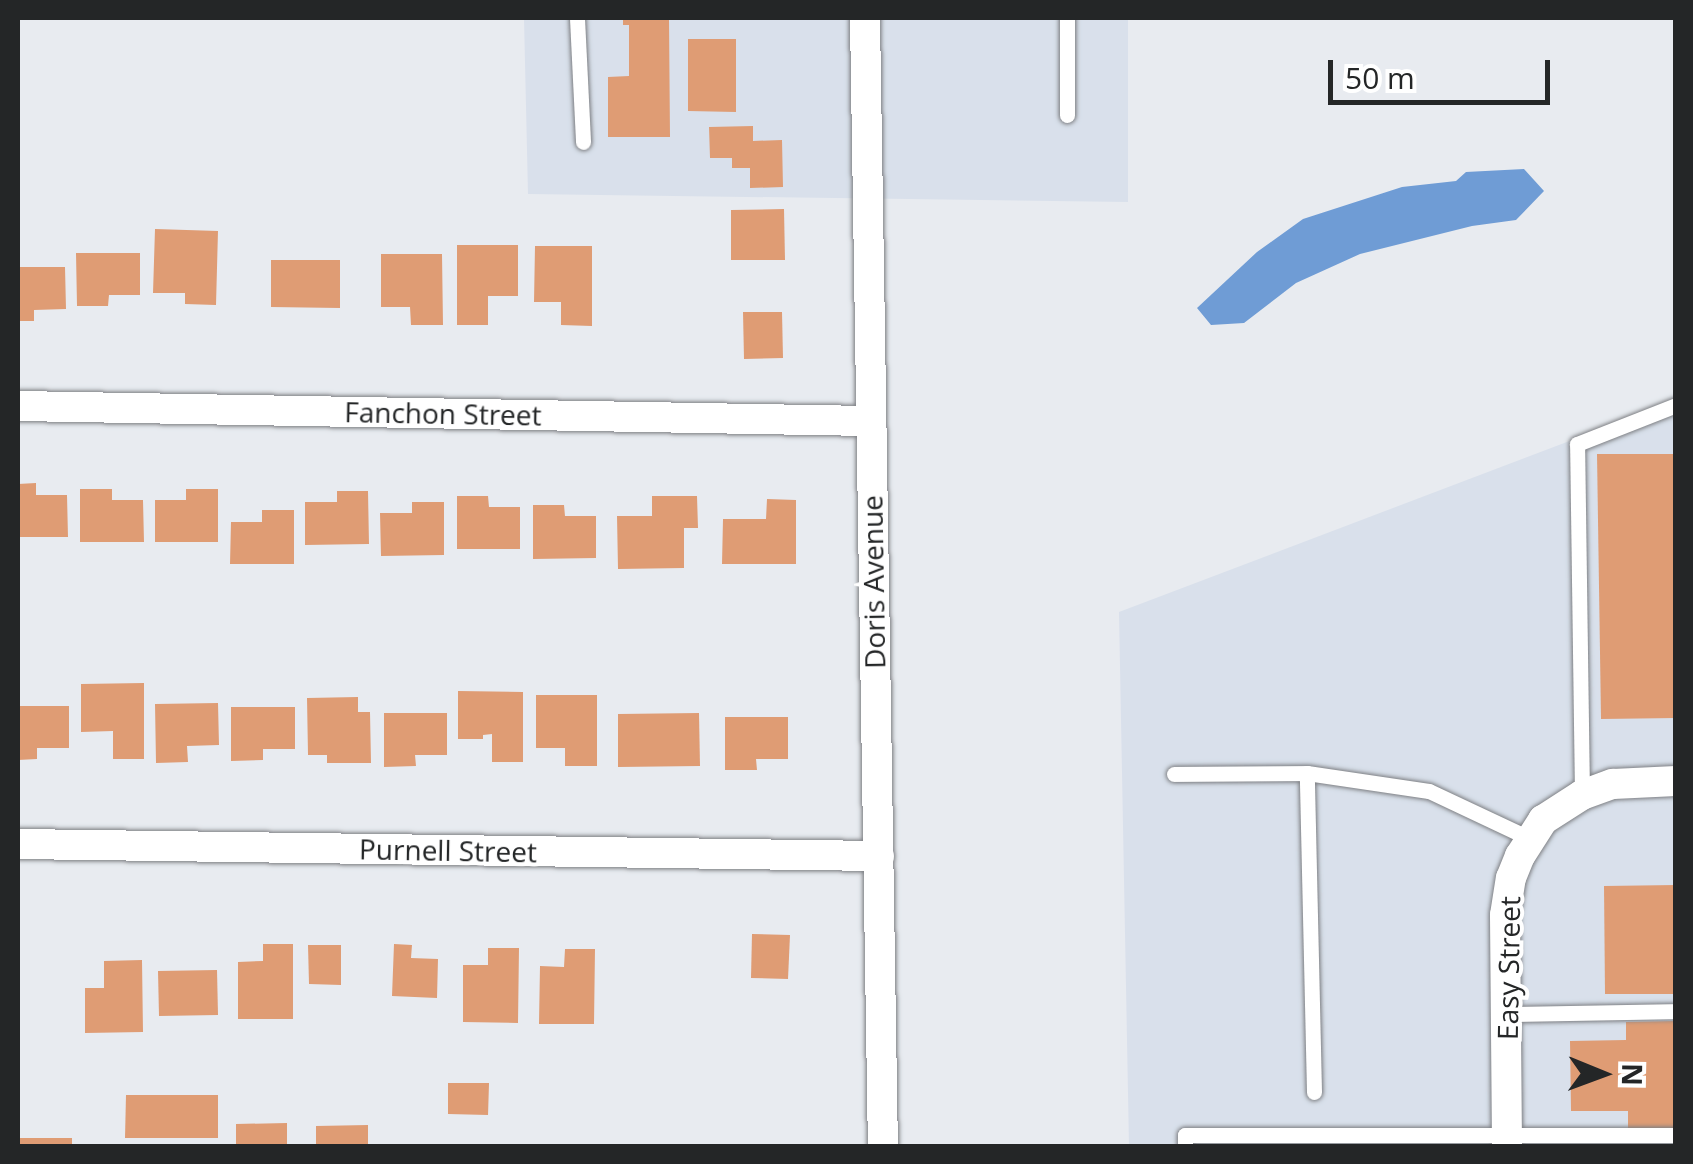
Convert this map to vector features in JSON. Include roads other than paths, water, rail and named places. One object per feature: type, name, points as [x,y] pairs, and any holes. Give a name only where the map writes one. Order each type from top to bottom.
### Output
[{"type":"street","name":"Doris Avenue","points":[[865,18],[884,1146]]},
{"type":"street","name":"Fanchon Street","points":[[18,406],[869,421]]},
{"type":"street","name":"Easy Street","points":[[1507,1140],[1506,897],[1515,867],[1543,820],[1582,795],[1613,784],[1676,780]]},
{"type":"street","name":"Purnell Street","points":[[18,844],[880,856]]},
{"type":"lane","points":[[577,18],[583,142]]},
{"type":"lane","points":[[1066,115],[1067,18]]},
{"type":"lane","points":[[1582,795],[1577,444],[1676,406]]},
{"type":"lane","points":[[1307,773],[1314,1092]]},
{"type":"lane","points":[[1174,774],[1307,773],[1428,791],[1530,839]]},
{"type":"lane","points":[[1506,1014],[1676,1011]]},
{"type":"lane","points":[[1185,1146],[1185,1135],[1507,1140],[1676,1136]]},
{"type":"water","points":[[1524,169],[1544,191],[1516,220],[1472,226],[1360,254],[1296,283],[1244,323],[1211,325],[1197,308],[1257,252],[1303,219],[1402,187],[1456,181],[1466,172]]}]
